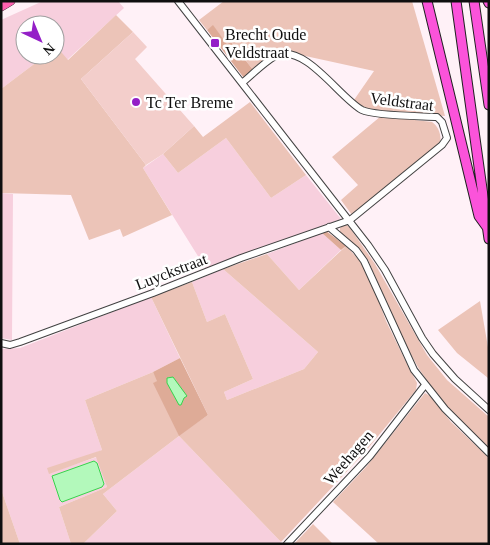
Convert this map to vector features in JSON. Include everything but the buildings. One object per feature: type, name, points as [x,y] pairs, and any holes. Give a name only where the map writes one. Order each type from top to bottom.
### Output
[{"type":"highway","points":[[427,1],[479,216],[487,227]]},
{"type":"highway","points":[[456,1],[489,240]]},
{"type":"highway","points":[[474,1],[489,105]]},
{"type":"main road","points":[[1,7],[11,1]]},
{"type":"street","points":[[178,1],[350,220],[385,270],[432,354],[455,379],[489,410]]},
{"type":"street","name":"Veldstraat","points":[[242,83],[277,55],[292,54],[306,61],[364,111],[377,114],[438,118],[442,122],[447,138],[442,146],[350,220]]},
{"type":"street","name":"Luyckstraat","points":[[1,343],[10,345],[20,342],[241,258],[350,220]]},
{"type":"street","points":[[329,227],[361,256],[373,278],[395,332],[414,370],[445,409],[489,453]]},
{"type":"street","name":"Weehagen","points":[[287,544],[370,456],[425,385]]},
{"type":"shaded area","points":[[43,1],[118,1],[124,8],[67,60],[65,57],[65,15],[15,15],[15,65],[33,65],[1,89],[1,20]]},
{"type":"shaded area","points":[[224,1],[412,1],[445,116],[370,111],[360,106],[354,100],[374,71],[278,50],[254,71],[231,42],[227,44],[213,26],[207,30],[199,20]]},
{"type":"shaded area","points":[[116,15],[133,32],[81,79],[146,165],[143,168],[172,215],[123,237],[120,229],[89,240],[71,195],[1,193],[1,89],[33,65],[65,65],[65,56],[68,60]]},
{"type":"shaded area","points":[[213,25],[227,44],[231,42],[254,71],[244,78],[207,30]]},
{"type":"shaded area","name":"Tc Ter Breme","points":[[133,32],[147,47],[135,59],[194,126],[163,154],[146,165],[81,79]]},
{"type":"shaded area","points":[[250,102],[306,175],[271,198],[226,138],[178,173],[163,154],[194,126],[203,137]]},
{"type":"shaded area","points":[[381,116],[432,122],[439,131],[440,143],[352,215],[341,200],[358,185],[332,157]]},
{"type":"shaded area","points":[[226,138],[271,198],[306,175],[341,219],[206,269],[143,168],[163,154],[178,173]]},
{"type":"shaded area","points":[[1,193],[13,194],[12,340],[1,338]]},
{"type":"shaded area","points":[[344,225],[350,228],[375,264],[427,355],[447,380],[489,417],[489,448],[440,399],[419,369],[404,342],[368,260],[340,232],[340,228]]},
{"type":"shaded area","points":[[326,231],[346,246],[341,250],[322,233]]},
{"type":"shaded area","points":[[322,233],[341,250],[299,290],[267,254]]},
{"type":"shaded area","points":[[346,246],[361,262],[373,286],[386,321],[417,383],[416,390],[365,452],[281,542],[179,436],[103,494],[117,511],[83,544],[71,544],[59,507],[107,487],[96,457],[49,474],[47,468],[102,450],[85,400],[153,372],[158,381],[154,383],[179,435],[208,415],[151,297],[192,282],[207,322],[225,314],[253,379],[224,392],[227,400],[304,369],[318,352],[223,269],[267,254],[299,290]]},
{"type":"shaded area","points":[[223,269],[318,352],[304,369],[227,400],[224,392],[253,379],[225,314],[207,322],[192,282]]},
{"type":"shaded area","points":[[151,297],[180,358],[153,372],[85,400],[102,450],[49,473],[97,457],[107,487],[59,507],[71,544],[20,544],[1,489],[1,349],[20,348]]},
{"type":"shaded area","points":[[480,301],[489,353],[488,378],[457,353],[438,330]]},
{"type":"shaded area","points":[[180,358],[208,415],[179,436],[153,383],[157,381],[153,372]]},
{"type":"shaded area","points":[[173,377],[187,396],[181,405],[179,405],[167,383],[167,378]]},
{"type":"shaded area","points":[[425,393],[430,396],[451,422],[489,458],[489,544],[379,544],[333,502],[366,467]]},
{"type":"shaded area","points":[[179,436],[281,542],[279,544],[83,544],[117,511],[103,494]]},
{"type":"shaded area","points":[[94,461],[97,463],[104,484],[102,487],[62,502],[52,476]]},
{"type":"shaded area","points":[[1,489],[20,544],[1,544]]},
{"type":"shaded area","points":[[313,524],[333,544],[294,544]]},
{"type":"place","name":"Brecht Oude Veldstraat","points":[[215,43]]},
{"type":"place","name":"Tc Ter Breme","points":[[136,102]]}]
